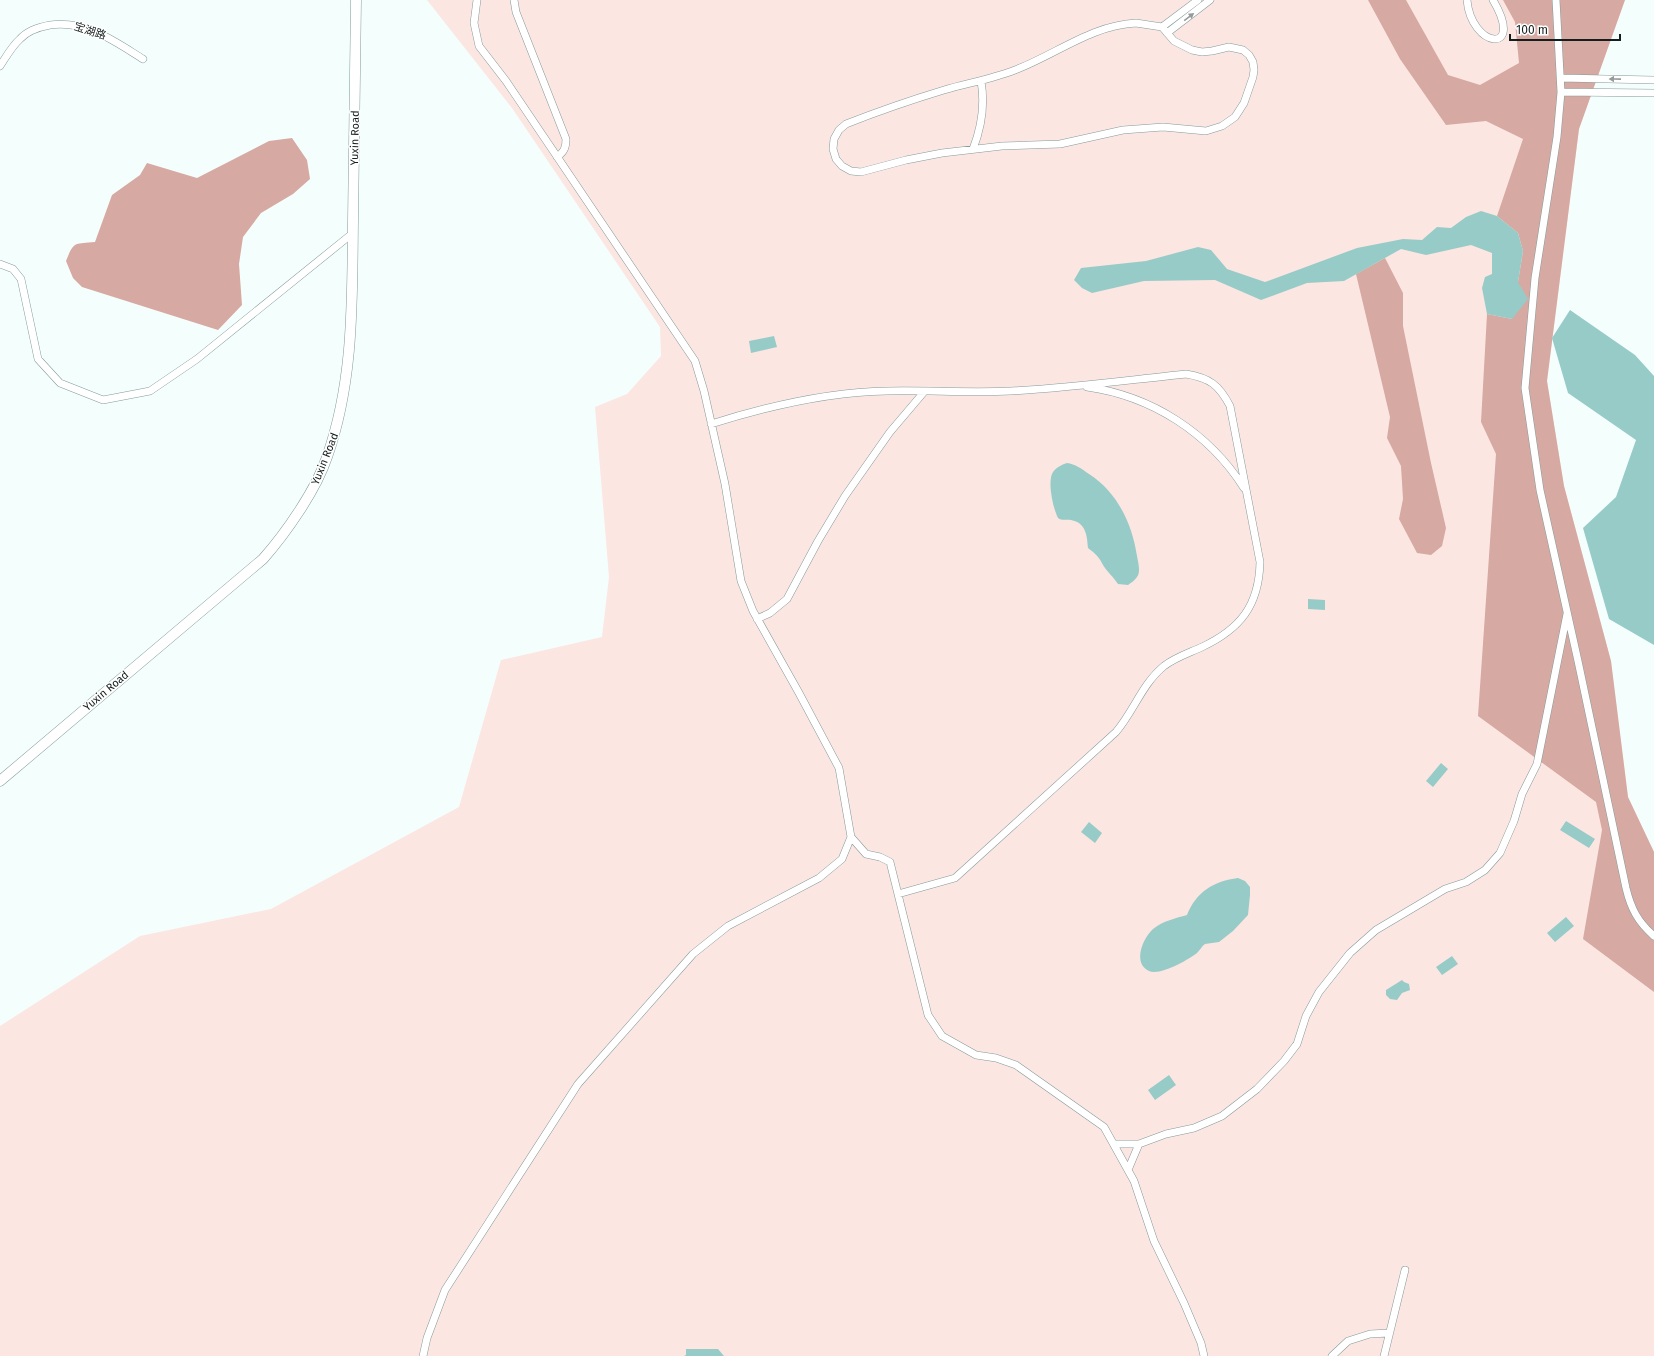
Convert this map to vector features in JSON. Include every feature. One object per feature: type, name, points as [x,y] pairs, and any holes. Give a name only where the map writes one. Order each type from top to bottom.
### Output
[{"type":"street","name":"Yuxin Road","points":[[0,780],[263,559],[275,545],[310,493],[327,459],[340,420],[344,400],[351,330],[356,0]]},
{"type":"street","points":[[477,0],[474,23],[479,46],[506,81],[695,361],[725,484],[741,580],[757,619],[839,768],[851,837],[866,854],[880,857],[890,862],[928,1014],[942,1036],[976,1055],[996,1058],[1016,1065],[1104,1127],[1115,1144],[1134,1181],[1154,1241],[1184,1303],[1201,1343],[1204,1356]]},
{"type":"street","points":[[514,0],[516,12],[566,139],[566,146],[563,152],[557,156]]},
{"type":"street","points":[[1164,30],[1198,0]]},
{"type":"street","points":[[1164,30],[1210,0]]},
{"type":"street","points":[[1467,0],[1470,17],[1477,28],[1487,37],[1497,39],[1502,36],[1504,32],[1504,24],[1493,0]]},
{"type":"street","points":[[1556,0],[1561,92],[1556,144],[1535,278],[1525,388],[1540,490],[1629,901],[1631,908],[1645,928],[1654,936]]},
{"type":"street","points":[[1136,23],[1164,30],[1178,44],[1192,50],[1207,51],[1229,47],[1243,50],[1249,55],[1253,62],[1254,70],[1240,110],[1229,122],[1218,128],[1206,131],[1163,128],[1110,132],[1060,144],[1002,146],[924,156],[861,172],[851,171],[842,166],[836,159],[833,149],[834,139],[839,130],[846,124],[921,97],[981,81],[1017,69],[1110,27],[1136,23]]},
{"type":"street","name":"宝湖路","points":[[0,66],[19,39],[29,32],[41,27],[70,24],[98,32],[112,39],[143,59]]},
{"type":"street","points":[[1560,78],[1654,80]]},
{"type":"street","points":[[974,149],[980,130],[983,110],[981,81]]},
{"type":"street","points":[[1561,92],[1654,93]]},
{"type":"street","points":[[0,264],[13,269],[21,279],[38,359],[60,383],[103,400],[150,391],[197,359],[353,233]]},
{"type":"street","points":[[711,424],[769,408],[820,397],[887,391],[981,392],[1074,386],[1186,374],[1201,376],[1213,383],[1224,393],[1230,406],[1258,549],[1260,576],[1253,601],[1238,623],[1217,640],[1174,660],[1160,670],[1148,683],[1130,714],[1116,732],[955,878],[898,894]]},
{"type":"street","points":[[1074,386],[1102,390],[1129,397],[1174,418],[1212,448],[1231,469],[1247,492]]},
{"type":"street","points":[[757,619],[770,614],[787,599],[818,540],[845,496],[890,432],[924,392]]},
{"type":"street","points":[[1115,1144],[1139,1144],[1166,1134],[1194,1128],[1222,1116],[1257,1090],[1284,1061],[1297,1044],[1306,1016],[1319,992],[1350,953],[1376,930],[1445,889],[1466,882],[1485,870],[1500,853],[1514,821],[1522,794],[1537,764],[1567,612]]},
{"type":"street","points":[[423,1356],[427,1338],[445,1290],[578,1084],[693,954],[728,926],[819,878],[842,859],[851,837]]},
{"type":"street","points":[[1128,1170],[1139,1144]]},
{"type":"street","points":[[1384,1356],[1405,1270]]},
{"type":"street","points":[[1332,1356],[1348,1341],[1370,1334],[1389,1333]]},
{"type":"shaded area","points":[[427,0],[1625,0],[1579,129],[1547,381],[1564,486],[1611,661],[1628,797],[1654,852],[1654,1356],[0,1356],[0,1026],[140,936],[271,909],[459,807],[501,660],[602,637],[609,577],[595,407],[627,394],[661,356],[660,327],[512,108]]},
{"type":"shaded area","points":[[1368,0],[1406,0],[1448,75],[1480,85],[1519,63],[1515,22],[1503,0],[1625,0],[1579,129],[1547,381],[1564,486],[1611,661],[1628,797],[1654,852],[1654,992],[1583,939],[1602,830],[1596,802],[1478,716],[1496,454],[1481,422],[1487,314],[1512,319],[1523,251],[1518,233],[1497,216],[1523,139],[1486,121],[1446,125],[1400,59]]},
{"type":"shaded area","points":[[292,138],[307,160],[310,179],[293,194],[261,213],[243,237],[239,264],[242,305],[218,330],[82,287],[73,278],[66,261],[71,250],[79,244],[95,242],[112,195],[140,175],[147,163],[197,178],[269,141]]},
{"type":"shaded area","points":[[1385,258],[1403,293],[1403,326],[1446,528],[1442,546],[1431,555],[1417,553],[1399,519],[1403,499],[1401,466],[1387,438],[1390,417],[1356,274]]},
{"type":"water","points":[[1481,211],[1497,216],[1518,233],[1523,251],[1518,282],[1528,299],[1512,319],[1487,314],[1482,288],[1485,277],[1492,274],[1492,253],[1471,245],[1426,255],[1401,249],[1344,281],[1307,283],[1261,300],[1215,280],[1144,281],[1092,293],[1082,288],[1074,280],[1081,268],[1146,261],[1198,247],[1211,250],[1227,269],[1265,282],[1357,248],[1403,239],[1422,240],[1437,227],[1451,228],[1466,217]]},
{"type":"water","points":[[1570,310],[1635,355],[1654,376],[1654,645],[1609,619],[1583,528],[1616,497],[1636,440],[1568,393],[1552,338]]},
{"type":"water","points":[[774,336],[777,347],[751,353],[749,341]]},
{"type":"water","points":[[1067,463],[1073,464],[1099,481],[1108,490],[1122,509],[1135,544],[1139,567],[1137,577],[1128,585],[1118,584],[1097,556],[1088,548],[1085,530],[1080,524],[1071,520],[1063,520],[1058,518],[1051,495],[1051,476],[1056,469]]},
{"type":"water","points":[[1308,599],[1325,600],[1325,610],[1308,609]]},
{"type":"water","points":[[1441,763],[1448,769],[1433,787],[1426,781]]},
{"type":"water","points":[[1566,821],[1595,839],[1589,848],[1560,830]]},
{"type":"water","points":[[1089,822],[1102,833],[1095,843],[1081,832]]},
{"type":"water","points":[[1238,878],[1245,881],[1250,887],[1250,895],[1248,915],[1233,931],[1219,942],[1205,944],[1197,953],[1167,969],[1154,972],[1149,971],[1144,967],[1140,957],[1141,950],[1146,938],[1153,929],[1165,922],[1187,915],[1195,900],[1207,889],[1221,882]]},
{"type":"water","points":[[1566,917],[1574,926],[1555,942],[1547,933]]},
{"type":"water","points":[[1452,956],[1458,964],[1442,975],[1436,967]]},
{"type":"water","points":[[1402,980],[1409,984],[1410,990],[1402,993],[1397,1000],[1390,999],[1386,995],[1386,990]]},
{"type":"water","points":[[1169,1075],[1176,1085],[1155,1100],[1148,1090]]},
{"type":"water","points":[[686,1349],[718,1349],[724,1356],[684,1356],[686,1355]]}]
